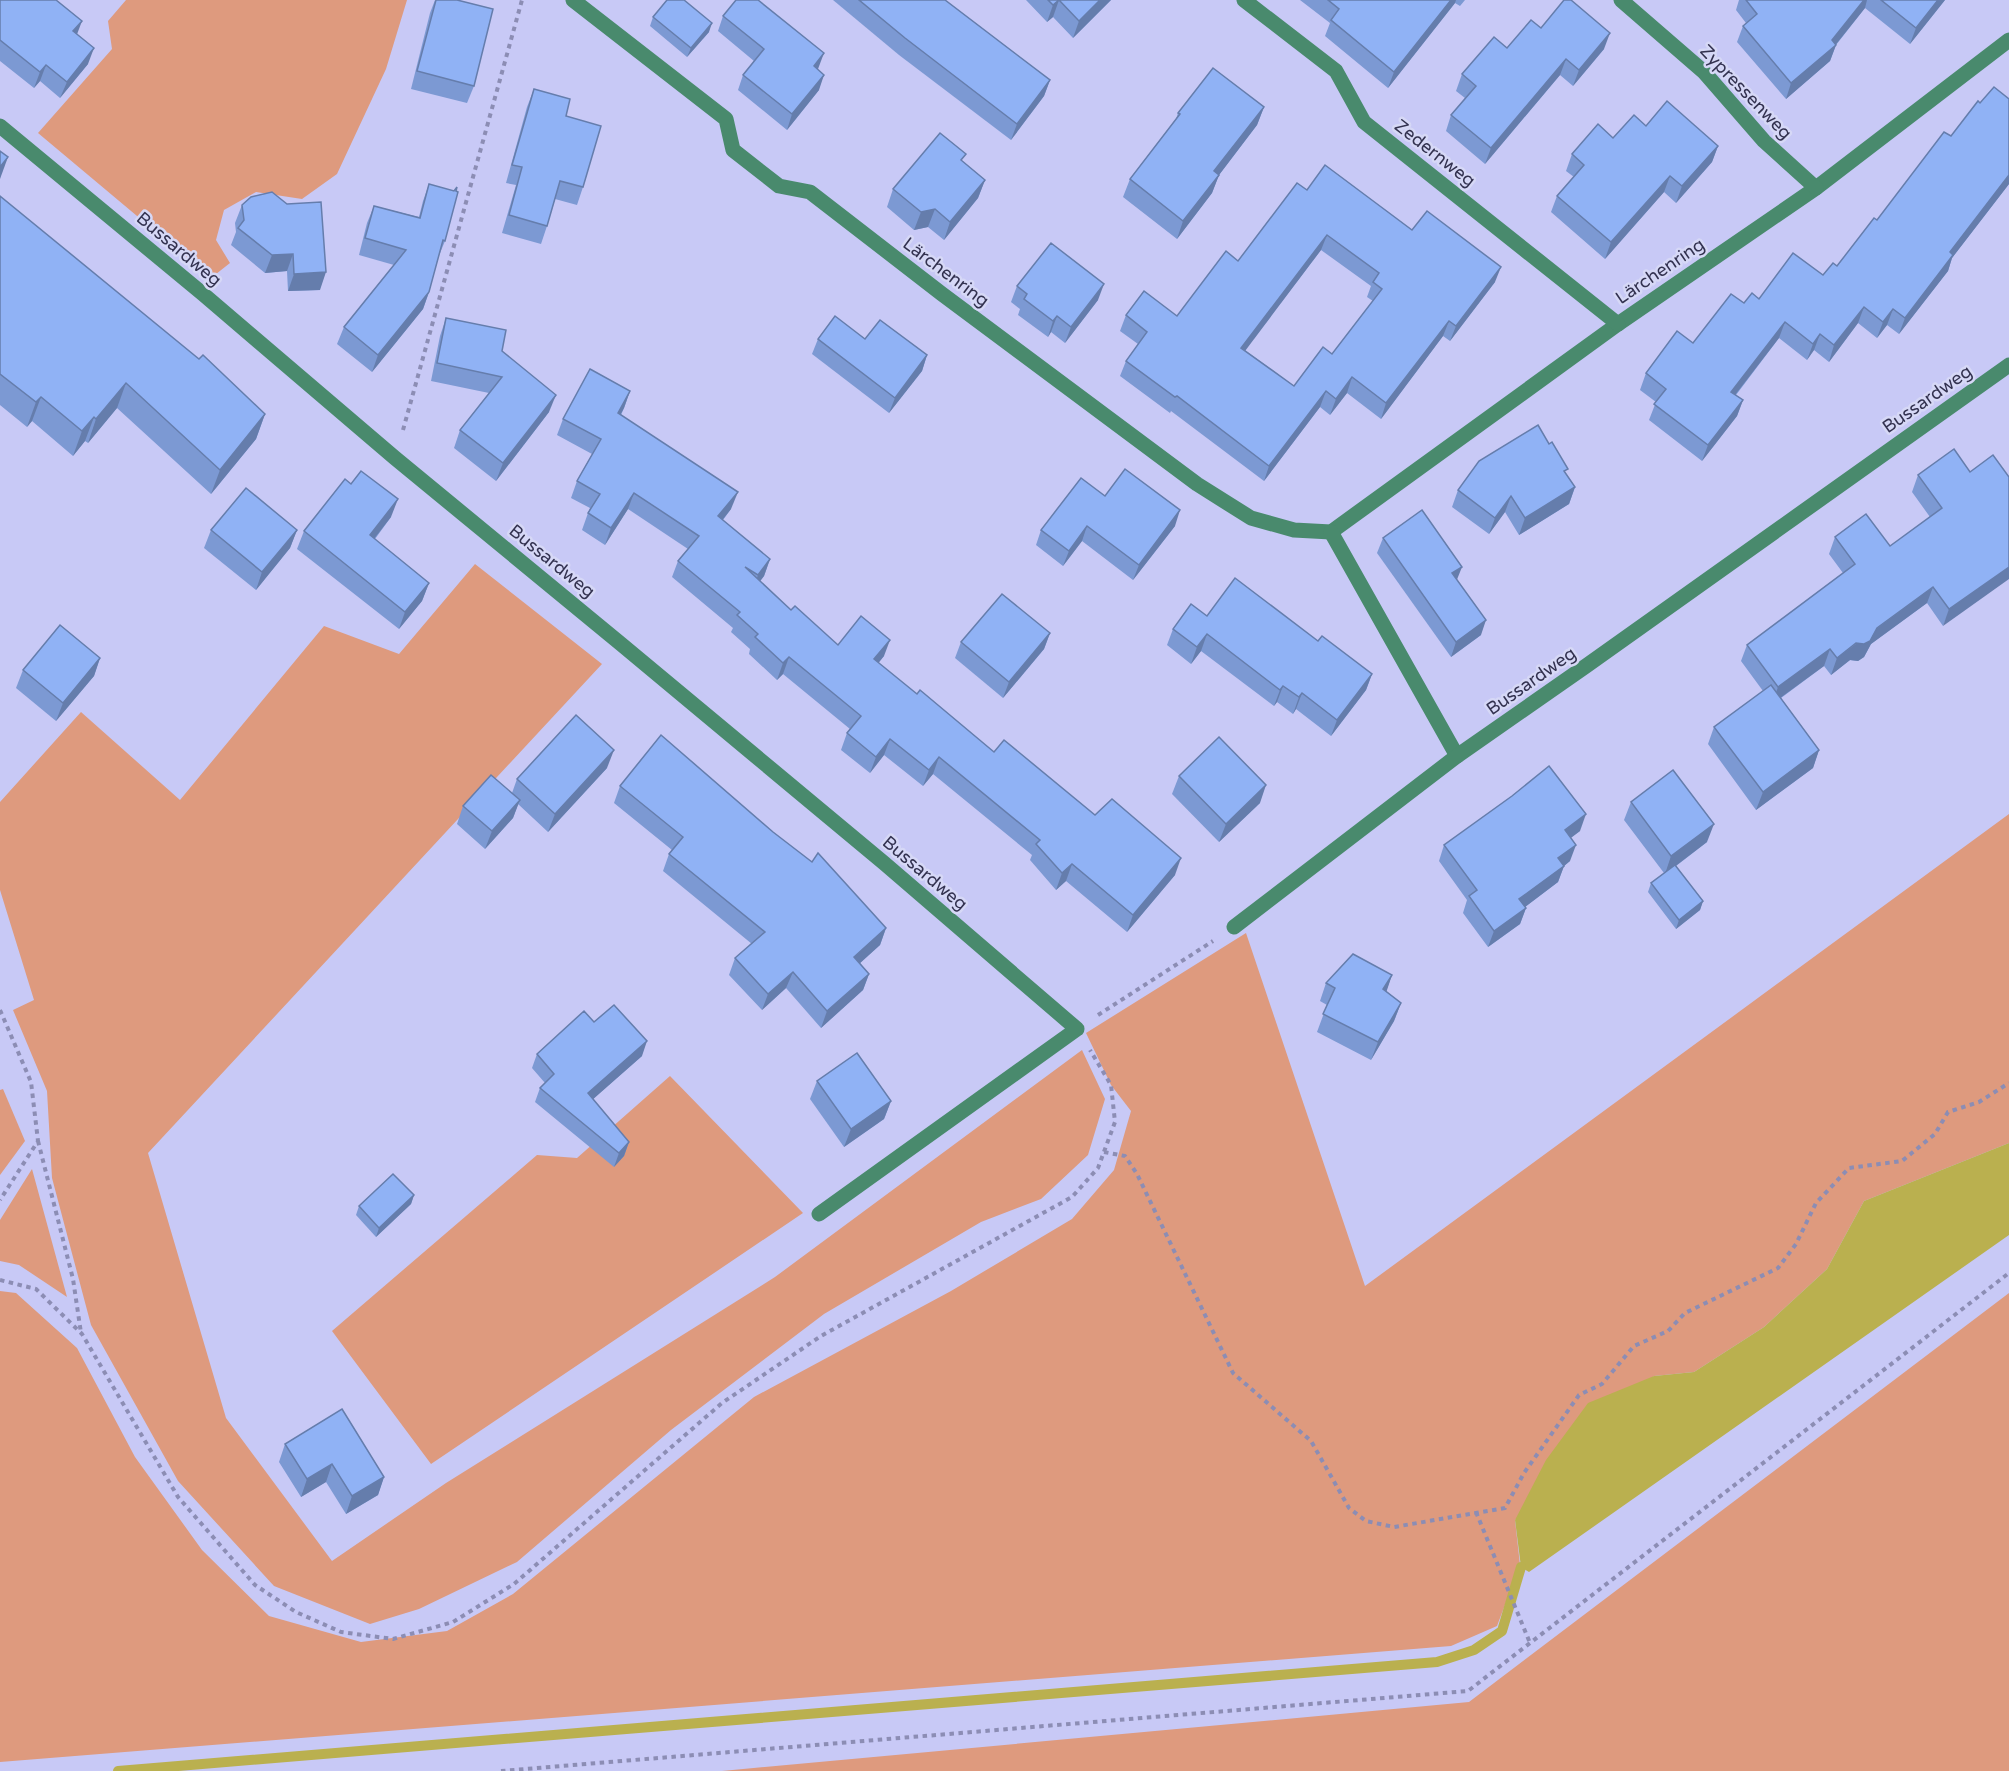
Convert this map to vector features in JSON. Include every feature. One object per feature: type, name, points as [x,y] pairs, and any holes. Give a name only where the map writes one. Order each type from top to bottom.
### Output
[{"type":"street","name":"Lärchenring","points":[[573,0],[726,119],[733,150],[779,186],[810,192],[942,294],[1197,484],[1251,518],[1294,530],[1331,531],[1618,324],[1816,188],[2009,40]]},
{"type":"street","name":"Zedernweg","points":[[1244,0],[1336,71],[1364,122],[1618,324]]},
{"type":"street","name":"Zypressenweg","points":[[1621,0],[1704,72],[1764,141],[1816,188]]},
{"type":"street","name":"Bussardweg","points":[[0,126],[203,294],[395,458],[667,681],[1077,1029]]},
{"type":"street","name":"Bussardweg","points":[[1234,927],[1457,756],[1596,660],[2009,365]]},
{"type":"street","points":[[1331,531],[1457,756]]},
{"type":"street","points":[[819,1214],[1077,1029]]},
{"type":"path","points":[[395,458],[522,0]]},
{"type":"path","points":[[0,1280],[36,1289],[82,1334],[178,1497],[255,1585],[296,1612],[340,1632],[393,1639],[453,1623],[514,1584],[722,1403],[821,1336],[1071,1197],[1098,1168],[1115,1122],[1111,1085],[1077,1029],[1234,927]]},
{"type":"path","points":[[0,1010],[31,1082],[38,1141],[73,1279],[82,1334]]},
{"type":"path","points":[[1104,1152],[1125,1156],[1137,1174],[1233,1373],[1311,1441],[1349,1508],[1366,1521],[1394,1527],[1505,1508],[1524,1473],[1579,1395],[1602,1384],[1634,1346],[1668,1330],[1685,1313],[1778,1268],[1796,1244],[1816,1203],[1849,1168],[1902,1161],[1935,1134],[1948,1112],[1979,1102],[2009,1083]]},
{"type":"path","points":[[0,1200],[38,1141]]},
{"type":"path","points":[[501,1771],[1468,1691],[2009,1273]]},
{"type":"path","points":[[1476,1512],[1530,1643]]},
{"type":"shaded area","points":[[126,0],[407,0],[386,69],[337,174],[302,199],[256,192],[224,210],[216,240],[230,263],[211,278],[38,133],[112,49],[108,21]]},
{"type":"shaded area","points":[[475,564],[602,664],[148,1153],[226,1418],[332,1561],[446,1483],[775,1277],[1082,1050],[1105,1099],[1088,1155],[1041,1199],[981,1222],[824,1314],[671,1430],[517,1562],[419,1609],[370,1624],[274,1586],[178,1481],[91,1325],[52,1178],[47,1091],[13,1010],[34,1000],[0,890],[0,802],[81,712],[180,800],[324,626],[399,654]]},
{"type":"shaded area","points":[[2009,814],[2009,1143],[1864,1201],[1827,1269],[1764,1327],[1694,1372],[1654,1376],[1515,1520],[1520,1565],[1497,1626],[1451,1646],[0,1762],[0,1291],[16,1293],[77,1348],[135,1457],[202,1550],[269,1616],[361,1642],[447,1631],[513,1594],[754,1397],[951,1291],[1072,1219],[1114,1170],[1131,1111],[1111,1085],[1086,1033],[1246,933],[1365,1286]]},
{"type":"shaded area","points":[[670,1076],[803,1213],[431,1464],[332,1331],[537,1155],[577,1158]]},
{"type":"shaded area","points":[[3,1089],[25,1141],[0,1175],[0,1090]]},
{"type":"shaded area","points":[[2009,1143],[2009,1235],[1529,1572],[1521,1567],[1515,1520],[1546,1460],[1588,1403],[1654,1376],[1694,1372],[1764,1327],[1827,1269],[1864,1201]]},
{"type":"shaded area","points":[[32,1169],[67,1297],[19,1265],[0,1261],[0,1220]]},
{"type":"shaded area","points":[[2009,1293],[2009,1771],[722,1771],[1469,1702]]},
{"type":"building","points":[[0,0],[56,0],[82,21],[73,31],[94,48],[67,82],[46,65],[40,72],[0,40]]},
{"type":"building","points":[[436,0],[457,0],[493,9],[474,86],[417,71]]},
{"type":"building","points":[[667,0],[684,0],[712,23],[691,48],[653,17]]},
{"type":"building","points":[[736,0],[758,0],[824,53],[814,66],[824,75],[792,114],[743,75],[764,49],[723,16]]},
{"type":"building","points":[[859,0],[945,0],[1050,80],[1017,124]]},
{"type":"building","points":[[1048,0],[1059,0],[1053,5]]},
{"type":"building","points":[[1059,0],[1100,0],[1079,21]]},
{"type":"building","points":[[1328,0],[1451,0],[1394,72],[1331,20],[1339,9]]},
{"type":"building","points":[[1564,0],[1571,0],[1610,33],[1579,70],[1566,59],[1491,148],[1451,115],[1476,86],[1462,74],[1494,37],[1507,48],[1531,20],[1541,28]]},
{"type":"building","points":[[1746,0],[1864,0],[1832,40],[1836,45],[1791,83],[1743,26],[1757,14]]},
{"type":"building","points":[[1881,0],[1938,0],[1916,28]]},
{"type":"building","points":[[1213,68],[1264,107],[1214,171],[1219,175],[1183,221],[1130,179]]},
{"type":"building","points":[[1994,87],[2009,99],[2009,175],[1950,252],[1953,255],[1905,318],[1893,309],[1883,322],[1864,307],[1834,345],[1820,334],[1813,344],[1785,322],[1731,392],[1743,400],[1708,445],[1654,404],[1666,389],[1646,373],[1677,331],[1693,343],[1731,294],[1744,303],[1752,293],[1759,299],[1793,253],[1823,275],[1833,263],[1837,266],[1874,218],[1877,220],[1944,132],[1951,136],[1978,101],[1980,103]]},
{"type":"building","points":[[534,89],[570,99],[566,116],[601,126],[583,187],[560,181],[547,226],[509,215],[522,167],[512,165]]},
{"type":"building","points":[[1667,101],[1718,146],[1682,186],[1670,176],[1611,242],[1557,196],[1584,165],[1572,154],[1598,124],[1613,138],[1634,115],[1646,126]]},
{"type":"building","points":[[940,133],[966,154],[961,160],[985,180],[950,222],[935,209],[921,212],[893,189]]},
{"type":"building","points":[[0,151],[8,157],[0,167]]},
{"type":"building","points":[[1325,165],[1412,230],[1427,211],[1501,267],[1456,326],[1449,321],[1386,403],[1352,377],[1336,399],[1326,391],[1269,466],[1177,396],[1175,397],[1126,361],[1147,332],[1126,315],[1144,291],[1177,316],[1226,251],[1238,261],[1297,183],[1307,190]],"holes":[[[1327,235],[1379,273],[1373,282],[1382,289],[1332,354],[1323,347],[1294,386],[1241,348]]]},
{"type":"building","points":[[429,184],[454,191],[457,187],[458,192],[445,241],[443,240],[429,292],[378,355],[344,327],[406,250],[365,238],[374,206],[420,218]]},
{"type":"building","points":[[272,192],[287,204],[321,202],[326,272],[294,274],[293,254],[272,255],[238,228],[244,220],[242,205],[251,197]]},
{"type":"building","points":[[0,196],[199,359],[203,355],[265,414],[220,470],[126,383],[96,419],[94,417],[82,431],[41,397],[36,402],[0,374]]},
{"type":"building","points":[[1051,243],[1104,284],[1071,327],[1057,316],[1053,321],[1024,299],[1027,294],[1017,286]]},
{"type":"building","points":[[835,316],[865,339],[880,320],[927,355],[895,398],[818,339]]},
{"type":"building","points":[[446,318],[506,330],[502,351],[556,395],[503,463],[460,430],[502,377],[437,363]]},
{"type":"building","points":[[590,369],[630,391],[618,413],[738,492],[718,516],[770,559],[758,575],[745,567],[791,610],[795,606],[838,645],[861,616],[890,640],[874,659],[917,694],[920,690],[994,752],[1004,740],[1095,815],[1112,799],[1181,858],[1133,915],[1072,864],[1062,873],[1036,844],[1040,840],[939,757],[929,770],[890,739],[876,757],[847,733],[861,716],[789,657],[783,663],[755,637],[758,634],[737,615],[740,612],[678,561],[699,536],[634,493],[611,528],[588,513],[600,494],[577,481],[601,439],[563,419]]},
{"type":"building","points":[[1538,425],[1549,444],[1552,442],[1568,469],[1564,471],[1575,487],[1525,518],[1511,496],[1495,518],[1458,490],[1479,461]]},
{"type":"building","points":[[1954,449],[1970,472],[1993,455],[2009,477],[2009,567],[1949,609],[1933,587],[1877,628],[1870,641],[1864,644],[1856,643],[1837,658],[1830,649],[1778,687],[1747,645],[1855,564],[1835,537],[1866,514],[1890,546],[1942,508],[1918,475]]},
{"type":"building","points":[[1125,469],[1180,510],[1139,565],[1087,526],[1069,551],[1041,530],[1081,478],[1105,496]]},
{"type":"building","points":[[361,471],[398,499],[370,535],[429,583],[405,612],[304,531],[345,479],[351,484]]},
{"type":"building","points":[[246,488],[297,530],[262,572],[211,530]]},
{"type":"building","points":[[1422,510],[1462,567],[1452,573],[1486,620],[1456,642],[1383,538]]},
{"type":"building","points":[[1235,578],[1318,641],[1322,636],[1372,674],[1337,720],[1302,693],[1299,697],[1283,686],[1280,690],[1207,634],[1197,647],[1173,629],[1191,604],[1207,616]]},
{"type":"building","points":[[1002,594],[1050,633],[1009,682],[961,642]]},
{"type":"building","points":[[60,625],[100,658],[63,703],[23,670]]},
{"type":"building","points":[[1771,685],[1819,750],[1763,792],[1714,727]]},
{"type":"building","points":[[576,715],[614,750],[555,814],[517,779]]},
{"type":"building","points":[[661,735],[773,832],[812,862],[818,853],[886,928],[854,957],[869,974],[827,1011],[793,972],[768,994],[735,958],[765,932],[669,854],[683,837],[620,786]]},
{"type":"building","points":[[1219,737],[1266,785],[1226,824],[1179,776]]},
{"type":"building","points":[[1549,766],[1586,814],[1565,830],[1576,845],[1558,858],[1564,866],[1519,899],[1526,908],[1494,931],[1469,896],[1477,890],[1444,845]]},
{"type":"building","points":[[1673,770],[1714,824],[1671,856],[1631,802]]},
{"type":"building","points":[[491,775],[520,800],[492,831],[463,806]]},
{"type":"building","points":[[1675,865],[1703,901],[1679,920],[1651,883]]},
{"type":"building","points":[[1353,954],[1392,975],[1383,989],[1401,1003],[1378,1042],[1323,1014],[1335,988],[1326,983]]},
{"type":"building","points":[[614,1005],[647,1041],[588,1093],[629,1142],[619,1153],[540,1088],[554,1074],[537,1054],[584,1011],[594,1022]]},
{"type":"building","points":[[857,1053],[891,1101],[851,1129],[817,1081]]},
{"type":"building","points":[[393,1174],[414,1195],[379,1228],[359,1206]]},
{"type":"building","points":[[342,1409],[384,1477],[352,1496],[332,1464],[307,1479],[285,1444]]},
{"type":"waterway","points":[[118,1771],[1437,1662],[1474,1650],[1502,1631],[1521,1567]]}]
